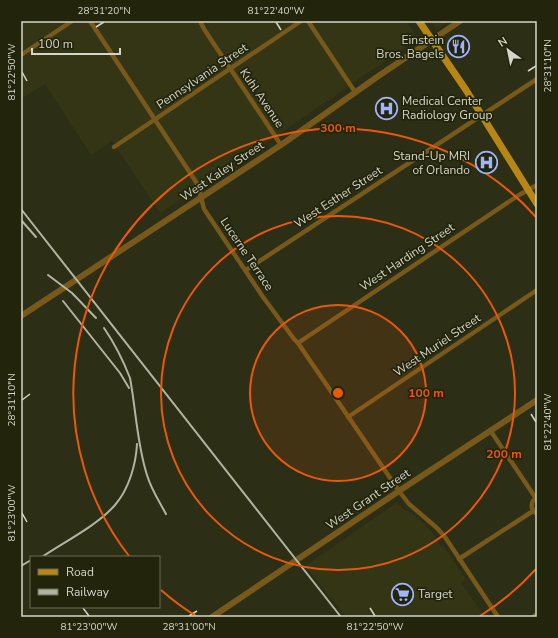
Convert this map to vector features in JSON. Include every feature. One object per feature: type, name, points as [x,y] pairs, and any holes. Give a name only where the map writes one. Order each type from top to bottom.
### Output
[{"type":"main road","points":[[419,21],[537,204]]},
{"type":"street","points":[[21,55],[72,21]]},
{"type":"street","name":"Lucerne Terrace","points":[[90,21],[198,186],[204,209],[399,491],[409,504],[437,528],[498,617]]},
{"type":"street","name":"Kuhl Avenue","points":[[200,21],[281,144]]},
{"type":"street","name":"Pennsylvania Street","points":[[114,147],[301,21]]},
{"type":"street","points":[[308,21],[355,92]]},
{"type":"street","name":"West Kaley Street","points":[[21,316],[201,198],[460,21]]},
{"type":"street","name":"West Esther Street","points":[[246,270],[537,79]]},
{"type":"street","name":"West Harding Street","points":[[298,343],[519,195],[537,185]]},
{"type":"street","name":"West Muriel Street","points":[[348,417],[537,290]]},
{"type":"street","name":"West Grant Street","points":[[212,617],[537,400]]},
{"type":"street","points":[[459,559],[535,513],[531,504],[536,497],[490,430]]},
{"type":"street","points":[[533,617],[537,614]]},
{"type":"shaded area","points":[[21,21],[406,21],[413,31],[415,39],[281,133],[160,213],[112,141],[91,155],[45,84],[21,99]]},
{"type":"shaded area","points":[[431,21],[450,21],[437,30]]},
{"type":"shaded area","name":"Stand-Up MRI of Orlando","points":[[490,151],[499,163],[481,175],[473,163]]},
{"type":"shaded area","points":[[396,503],[418,518],[432,532],[441,546],[443,545],[466,579],[461,583],[485,617],[346,617],[305,566]]},
{"type":"railway","points":[[21,209],[341,617]]},
{"type":"railway","points":[[21,220],[36,237]]},
{"type":"railway","points":[[48,275],[72,293],[96,318]]},
{"type":"railway","points":[[63,301],[120,373],[129,388]]},
{"type":"railway","points":[[104,328],[112,340],[130,378],[139,439],[147,475],[155,495],[166,514]]},
{"type":"railway","points":[[44,556],[100,519],[115,505],[124,492],[131,476],[137,444]]},
{"type":"railway","points":[[21,566],[30,561]]},
{"type":"place","name":"Einstein Bros. Bagels","points":[[459,47]]},
{"type":"place","name":"Medical Center Radiology Group","points":[[386,108]]},
{"type":"place","name":"Stand-Up MRI of Orlando","points":[[486,163]]},
{"type":"place","name":"Target","points":[[403,594]]}]
